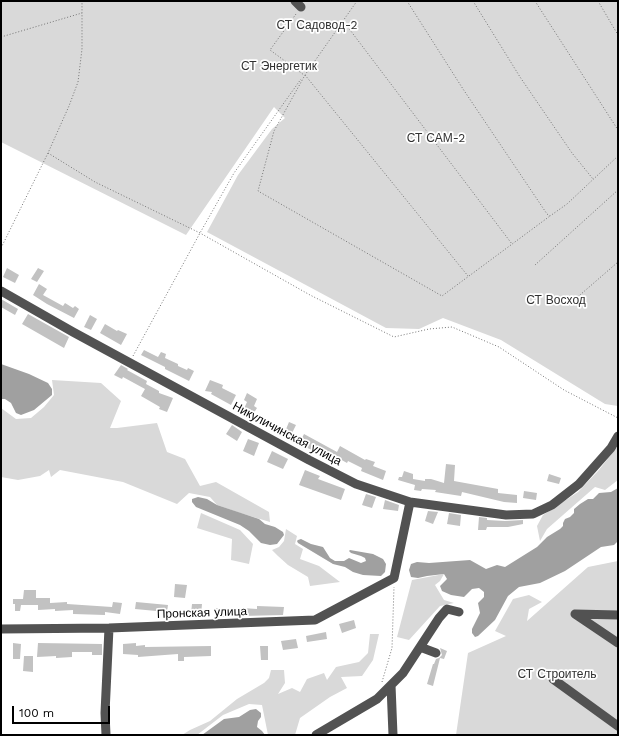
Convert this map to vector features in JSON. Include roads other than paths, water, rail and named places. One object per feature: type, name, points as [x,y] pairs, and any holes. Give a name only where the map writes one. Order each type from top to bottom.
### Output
[{"type":"street","name":"Никуличинская улица","points":[[1,291],[309,460],[356,484],[410,502],[506,515],[533,514],[552,505],[579,484],[611,448],[618,436]]},
{"type":"street","name":"Пронская улица","points":[[1,629],[109,628],[315,620],[394,578],[410,502]]},
{"type":"street","points":[[316,735],[377,699],[403,672],[439,618],[447,609],[459,612]]},
{"type":"street","points":[[618,615],[575,614],[618,643]]},
{"type":"street","points":[[106,735],[105,713],[109,628]]},
{"type":"street","points":[[420,647],[436,653]]},
{"type":"street","points":[[553,679],[618,726]]},
{"type":"street","points":[[391,685],[393,735]]},
{"type":"park label","name":"СТ Садовод-2","points":[[317,25]]},
{"type":"park label","name":"СТ Энергетик","points":[[279,66]]},
{"type":"park label","name":"СТ САМ-2","points":[[436,138]]},
{"type":"park label","name":"СТ Восход","points":[[556,300]]},
{"type":"park label","name":"СТ Строитель","points":[[557,674]]}]
